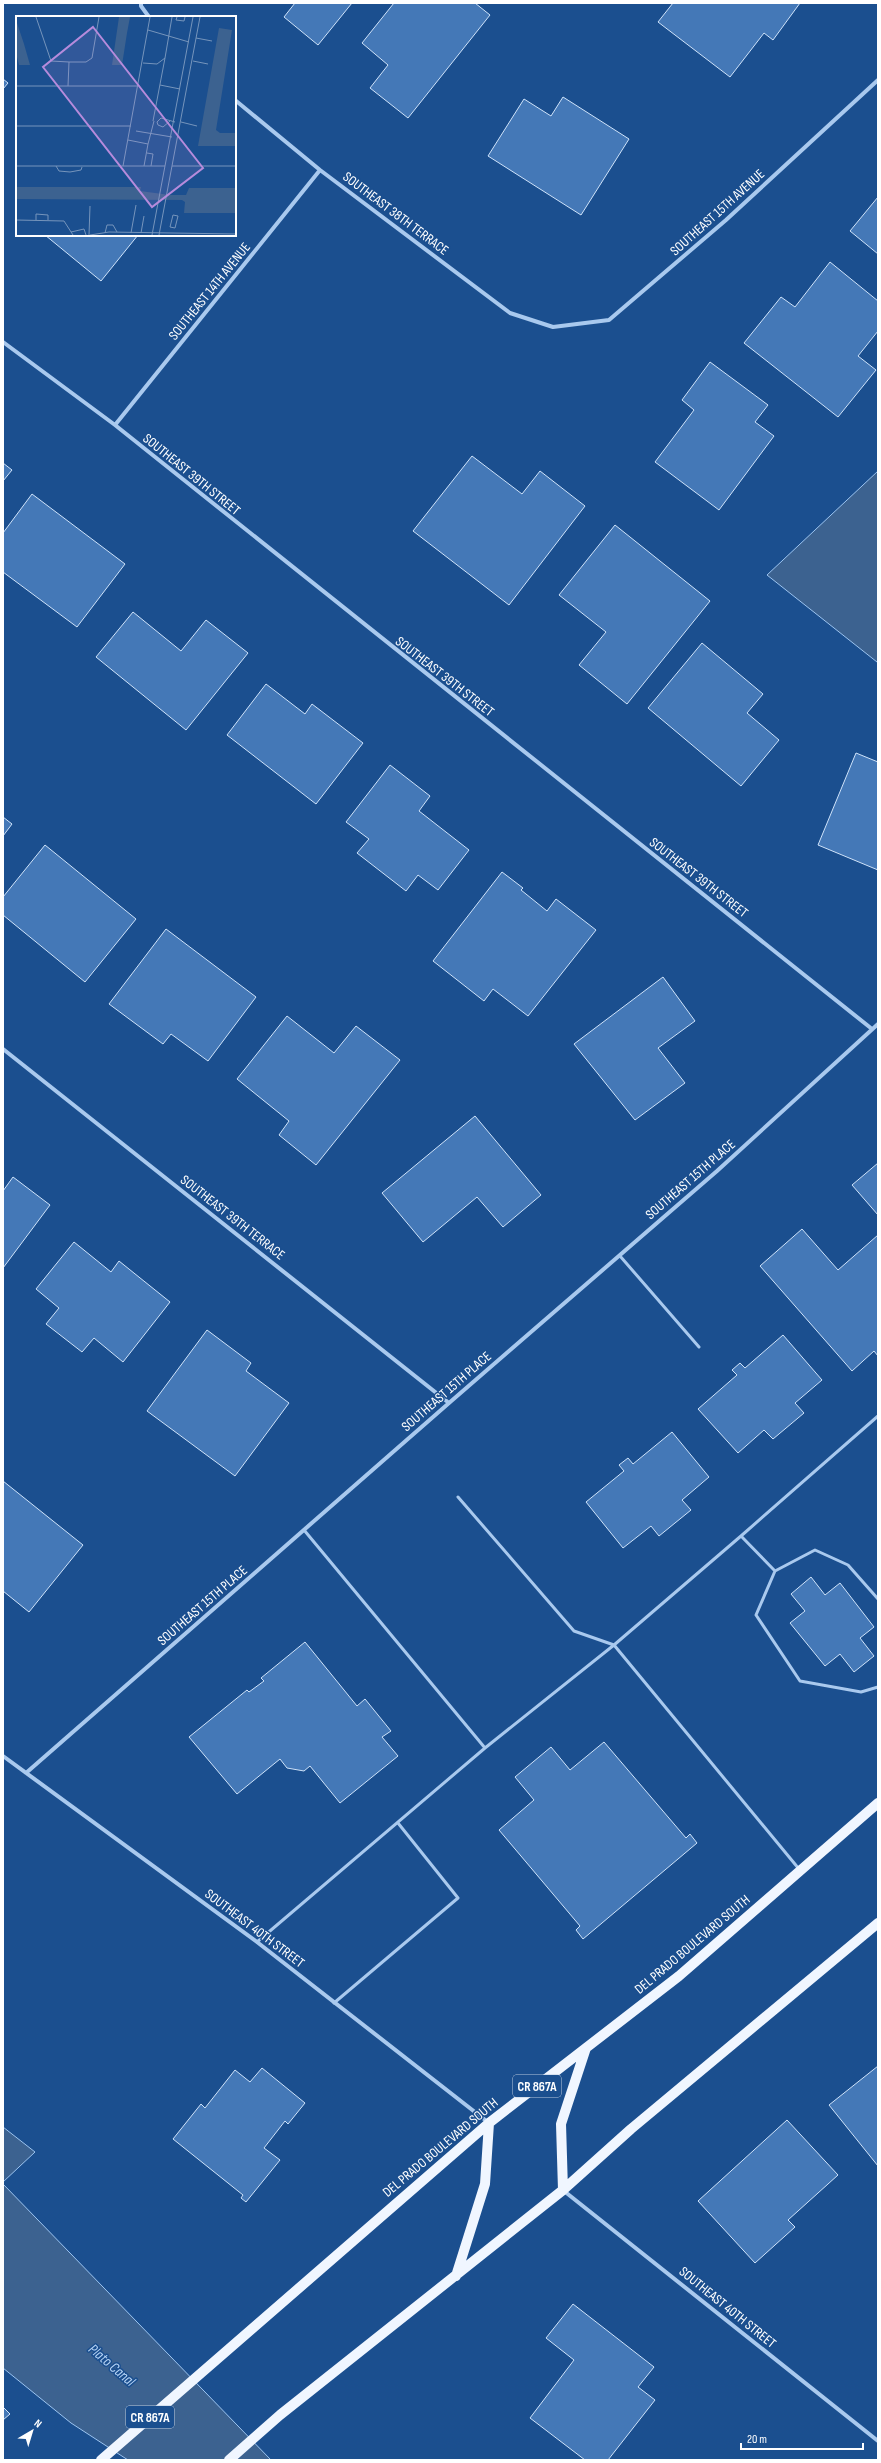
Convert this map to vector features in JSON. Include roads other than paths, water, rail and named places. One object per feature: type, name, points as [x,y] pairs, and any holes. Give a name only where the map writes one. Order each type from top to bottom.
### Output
[{"type":"main road","name":"DEL PRADO BOULEVARD SOUTH","points":[[101,2460],[489,2123],[679,1976],[878,1803]]},
{"type":"main road","points":[[229,2460],[262,2431],[563,2190],[631,2130],[878,1923]]},
{"type":"main road","points":[[563,2190],[561,2124],[586,2048]]},
{"type":"main road","points":[[456,2276],[485,2184],[489,2123]]},
{"type":"street","points":[[141,5],[148,16]]},
{"type":"street","name":"SOUTHEAST 15TH AVENUE","points":[[553,327],[609,320],[726,220],[878,80]]},
{"type":"street","name":"SOUTHEAST 38TH TERRACE","points":[[236,101],[320,170],[510,313],[553,327]]},
{"type":"street","name":"SOUTHEAST 14TH AVENUE","points":[[115,425],[320,170]]},
{"type":"street","name":"SOUTHEAST 39TH STREET","points":[[3,342],[115,425],[872,1029]]},
{"type":"street","name":"SOUTHEAST 15TH PLACE","points":[[26,1773],[449,1403],[717,1172],[878,1024]]},
{"type":"street","name":"SOUTHEAST 39TH TERRACE","points":[[3,1049],[449,1403]]},
{"type":"street","name":"SOUTHEAST 40TH STREET","points":[[3,1756],[257,1942],[489,2123]]},
{"type":"street","name":"SOUTHEAST 40TH STREET","points":[[563,2190],[878,2441]]},
{"type":"lane","points":[[620,1256],[699,1347]]},
{"type":"lane","points":[[257,1942],[485,1748],[614,1645],[742,1536],[878,1416]]},
{"type":"lane","points":[[458,1497],[574,1631],[614,1645],[800,1870]]},
{"type":"lane","points":[[304,1530],[485,1748]]},
{"type":"lane","points":[[742,1536],[775,1571]]},
{"type":"lane","points":[[878,1599],[848,1565],[815,1550],[775,1571],[756,1615],[800,1681],[861,1692],[878,1687]]},
{"type":"lane","points":[[334,2003],[458,1898],[398,1823]]},
{"type":"water","points":[[878,471],[878,661],[877,662],[767,575]]},
{"type":"water","points":[[3,2127],[35,2152],[3,2182]]},
{"type":"water","name":"Plato Canal","points":[[3,2184],[271,2460],[128,2460],[71,2423],[3,2368]]}]
